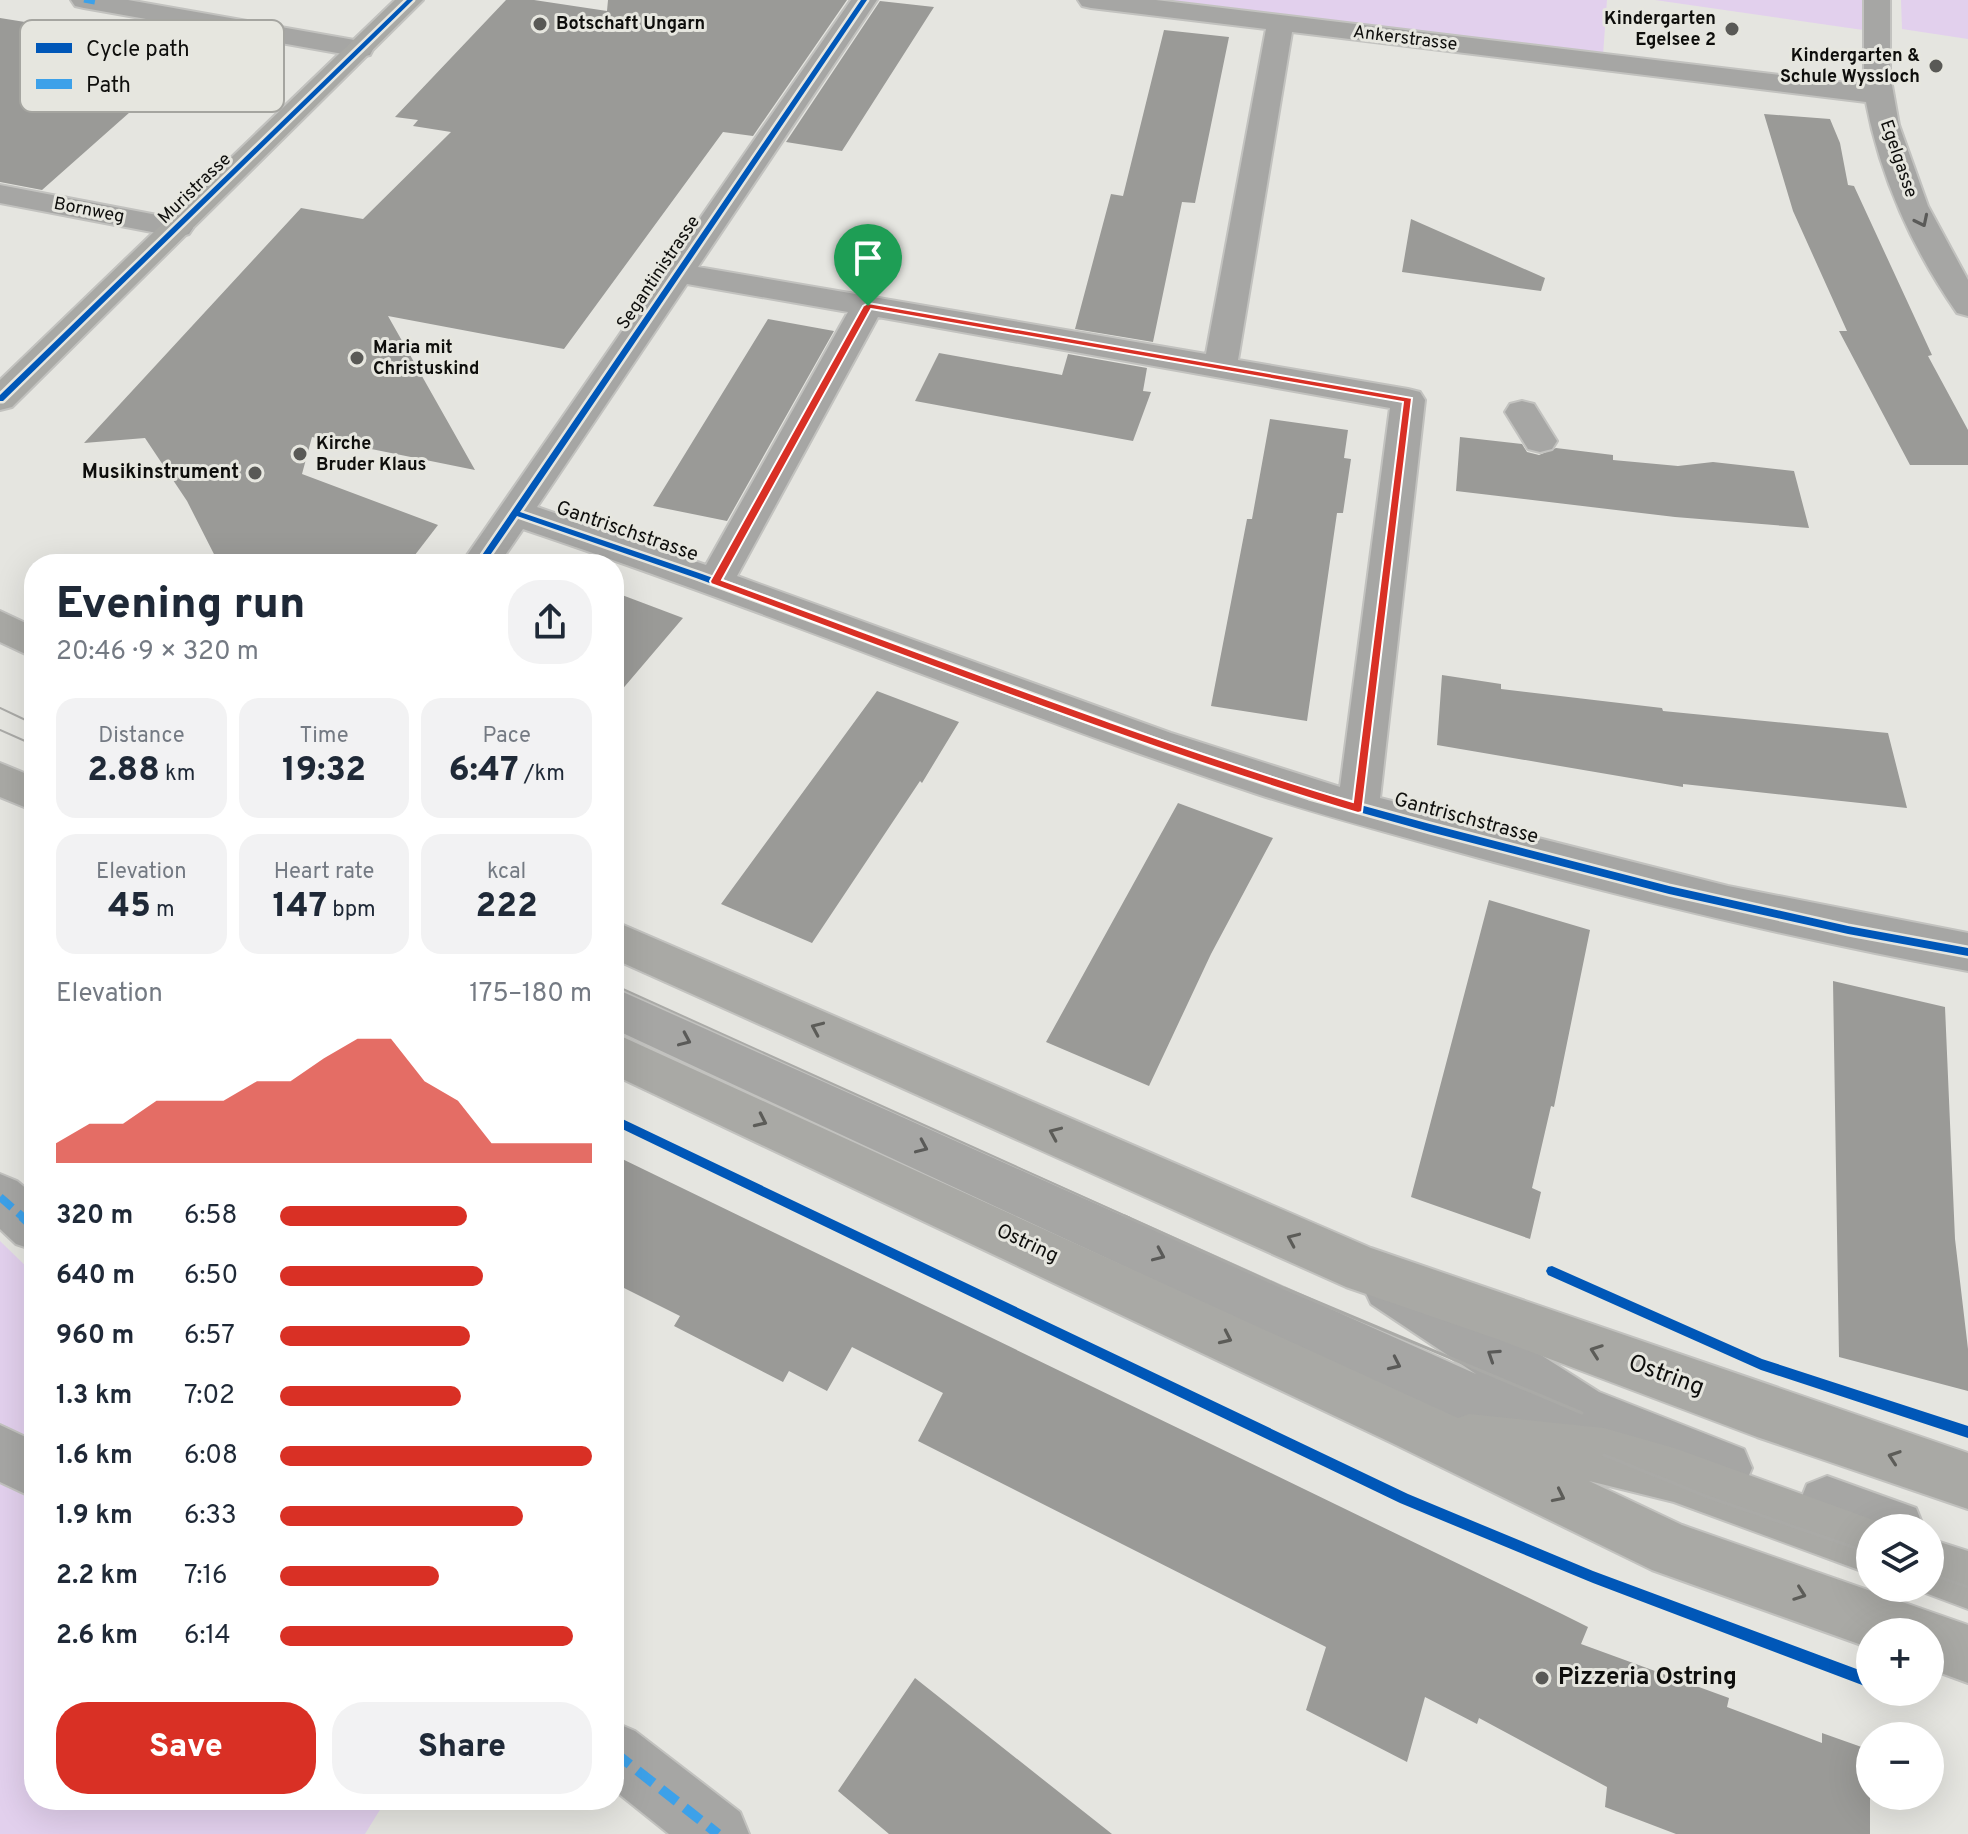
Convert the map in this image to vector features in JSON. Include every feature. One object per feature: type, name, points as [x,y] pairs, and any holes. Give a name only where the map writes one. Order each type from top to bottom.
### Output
[{"type":"main road","name":"Muristrasse","points":[[0,399],[410,0]]},
{"type":"main road","points":[[0,625],[24,638]]},
{"type":"main road","points":[[0,779],[24,790]]},
{"type":"main road","name":"Ostring","points":[[624,943],[1364,1270],[1497,1314],[1757,1410],[1968,1481]]},
{"type":"main road","name":"Ostring","points":[[624,1058],[1672,1550],[1866,1618]]},
{"type":"main road","name":"Ostring","points":[[1438,1438],[1593,1434],[1674,1475],[1856,1541]]},
{"type":"main road","points":[[1944,1572],[1968,1580]]},
{"type":"main road","points":[[1944,1645],[1968,1654]]},
{"type":"street","points":[[84,0],[130,4],[212,20]]},
{"type":"street","name":"Segantinistrasse","points":[[487,554],[864,0]]},
{"type":"street","points":[[1091,0],[1280,23],[1220,368]]},
{"type":"street","name":"Egelgasse","points":[[1877,0],[1878,95],[1886,128],[1912,200],[1947,272],[1968,306]]},
{"type":"street","name":"Ankerstrasse","points":[[1280,23],[1878,95]]},
{"type":"street","points":[[284,34],[360,49]]},
{"type":"street","name":"Bornweg","points":[[0,194],[178,228]]},
{"type":"street","points":[[679,273],[1408,400],[1358,808]]},
{"type":"street","points":[[715,581],[868,306]]},
{"type":"street","points":[[1522,412],[1540,441]]},
{"type":"street","name":"Gantrischstrasse","points":[[515,513],[715,581],[1120,731],[1251,776],[1632,882],[1802,921],[1968,952]]},
{"type":"street","points":[[624,1013],[1264,1302],[1450,1390],[1752,1478],[1856,1514]]},
{"type":"street","points":[[0,1197],[24,1218]]},
{"type":"street","name":"Ostring","points":[[1364,1270],[1593,1434]]},
{"type":"street","points":[[0,1452],[24,1465]]},
{"type":"street","points":[[1944,1544],[1968,1552]]},
{"type":"street","points":[[624,1760],[718,1834]]},
{"type":"shaded area","points":[[1135,0],[1607,0],[1603,55]]},
{"type":"shaded area","points":[[1655,0],[1863,0],[1863,30]]},
{"type":"shaded area","points":[[1901,0],[1968,0],[1968,39],[1902,29]]},
{"type":"shaded area","points":[[0,1241],[24,1264],[24,1810],[380,1810],[365,1834],[0,1834]]},
{"type":"building","points":[[506,0],[534,0],[607,11],[608,0],[847,0],[753,136],[723,132],[564,349],[388,316],[475,470],[312,437],[302,474],[438,525],[416,554],[214,554],[187,501],[145,438],[84,443],[301,208],[363,219],[451,132],[413,126],[418,120],[395,117]]},
{"type":"building","points":[[880,1],[934,7],[842,151],[786,142]]},
{"type":"building","points":[[0,18],[20,21],[20,112],[130,112],[42,190],[0,182]]},
{"type":"building","points":[[1164,30],[1229,37],[1195,203],[1182,202],[1153,342],[1075,329],[1111,194],[1123,196]]},
{"type":"building","points":[[1764,114],[1830,119],[1840,143],[1848,185],[1854,186],[1932,355],[1928,356],[1968,430],[1968,465],[1910,465],[1839,331],[1847,331],[1793,211]]},
{"type":"building","points":[[1411,219],[1545,278],[1541,291],[1402,272]]},
{"type":"building","points":[[768,319],[834,331],[727,521],[653,506]]},
{"type":"building","points":[[939,353],[1062,375],[1068,354],[1147,368],[1143,391],[1151,392],[1133,441],[915,401]]},
{"type":"building","points":[[1270,419],[1348,430],[1344,458],[1351,459],[1343,513],[1337,513],[1307,721],[1211,706],[1247,519],[1252,519]]},
{"type":"building","points":[[1460,437],[1522,444],[1527,452],[1539,455],[1556,448],[1613,455],[1613,460],[1678,466],[1713,462],[1794,471],[1809,528],[1675,517],[1456,491]]},
{"type":"building","points":[[624,596],[683,618],[624,687]]},
{"type":"building","points":[[1442,675],[1501,684],[1501,689],[1662,708],[1663,711],[1888,733],[1907,808],[1683,784],[1683,787],[1437,745]]},
{"type":"building","points":[[877,691],[959,722],[922,783],[920,781],[812,943],[721,904]]},
{"type":"building","points":[[1178,803],[1273,838],[1211,954],[1149,1086],[1046,1042]]},
{"type":"building","points":[[1489,900],[1590,930],[1554,1107],[1551,1106],[1532,1188],[1541,1192],[1530,1239],[1411,1197]]},
{"type":"building","points":[[1833,981],[1945,1007],[1955,1239],[1968,1349],[1968,1391],[1839,1357]]},
{"type":"building","points":[[624,1160],[1588,1627],[1581,1644],[1729,1698],[1727,1707],[1822,1743],[1822,1733],[1856,1745],[1856,1810],[1870,1810],[1870,1834],[1676,1834],[1605,1807],[1607,1787],[1479,1718],[1477,1724],[1425,1697],[1407,1762],[1306,1710],[1326,1647],[918,1441],[943,1393],[852,1347],[827,1391],[789,1371],[783,1382],[674,1326],[680,1316],[624,1288]]},
{"type":"building","points":[[915,1678],[1112,1834],[889,1834],[838,1791]]},
{"type":"tram line","points":[[0,708],[24,719]]},
{"type":"tram line","points":[[0,730],[24,741]]},
{"type":"tram line","points":[[624,990],[1130,1218]]},
{"type":"tram line","points":[[1125,1216],[1284,1288],[1582,1413]]},
{"type":"tram line","points":[[1604,1455],[1708,1497],[1856,1548]]},
{"type":"tram line","points":[[1944,1579],[1968,1587]]},
{"type":"marked path","points":[[84,0],[95,2]]},
{"type":"marked path","points":[[0,1197],[24,1218]]},
{"type":"marked path","points":[[624,1760],[718,1834]]},
{"type":"cycle path","points":[[0,399],[410,0]]},
{"type":"cycle path","points":[[487,554],[864,0]]},
{"type":"cycle path","points":[[515,513],[699,576],[1065,711],[1309,794],[1669,890],[1848,930],[1968,952]]},
{"type":"cycle path","points":[[624,1125],[1404,1499],[1593,1577],[1856,1676]]},
{"type":"cycle path","points":[[1552,1271],[1761,1364],[1968,1432]]},
{"type":"place","name":"Botschaft Ungarn","points":[[540,24]]},
{"type":"place","name":"Kindergarten Egelsee 2","points":[[1732,29]]},
{"type":"place","name":"Kindergarten & Schule Wyssloch","points":[[1936,66]]},
{"type":"place","name":"Maria mit Christuskind","points":[[357,358]]},
{"type":"place","name":"Kirche Bruder Klaus","points":[[300,454]]},
{"type":"place","name":"Musikinstrument","points":[[255,473]]},
{"type":"place","name":"Pizzeria Ostring","points":[[1542,1678]]},
{"type":"route","points":[[868,306],[1408,400],[1358,808],[1251,776],[1120,731],[715,581],[868,306]]}]
